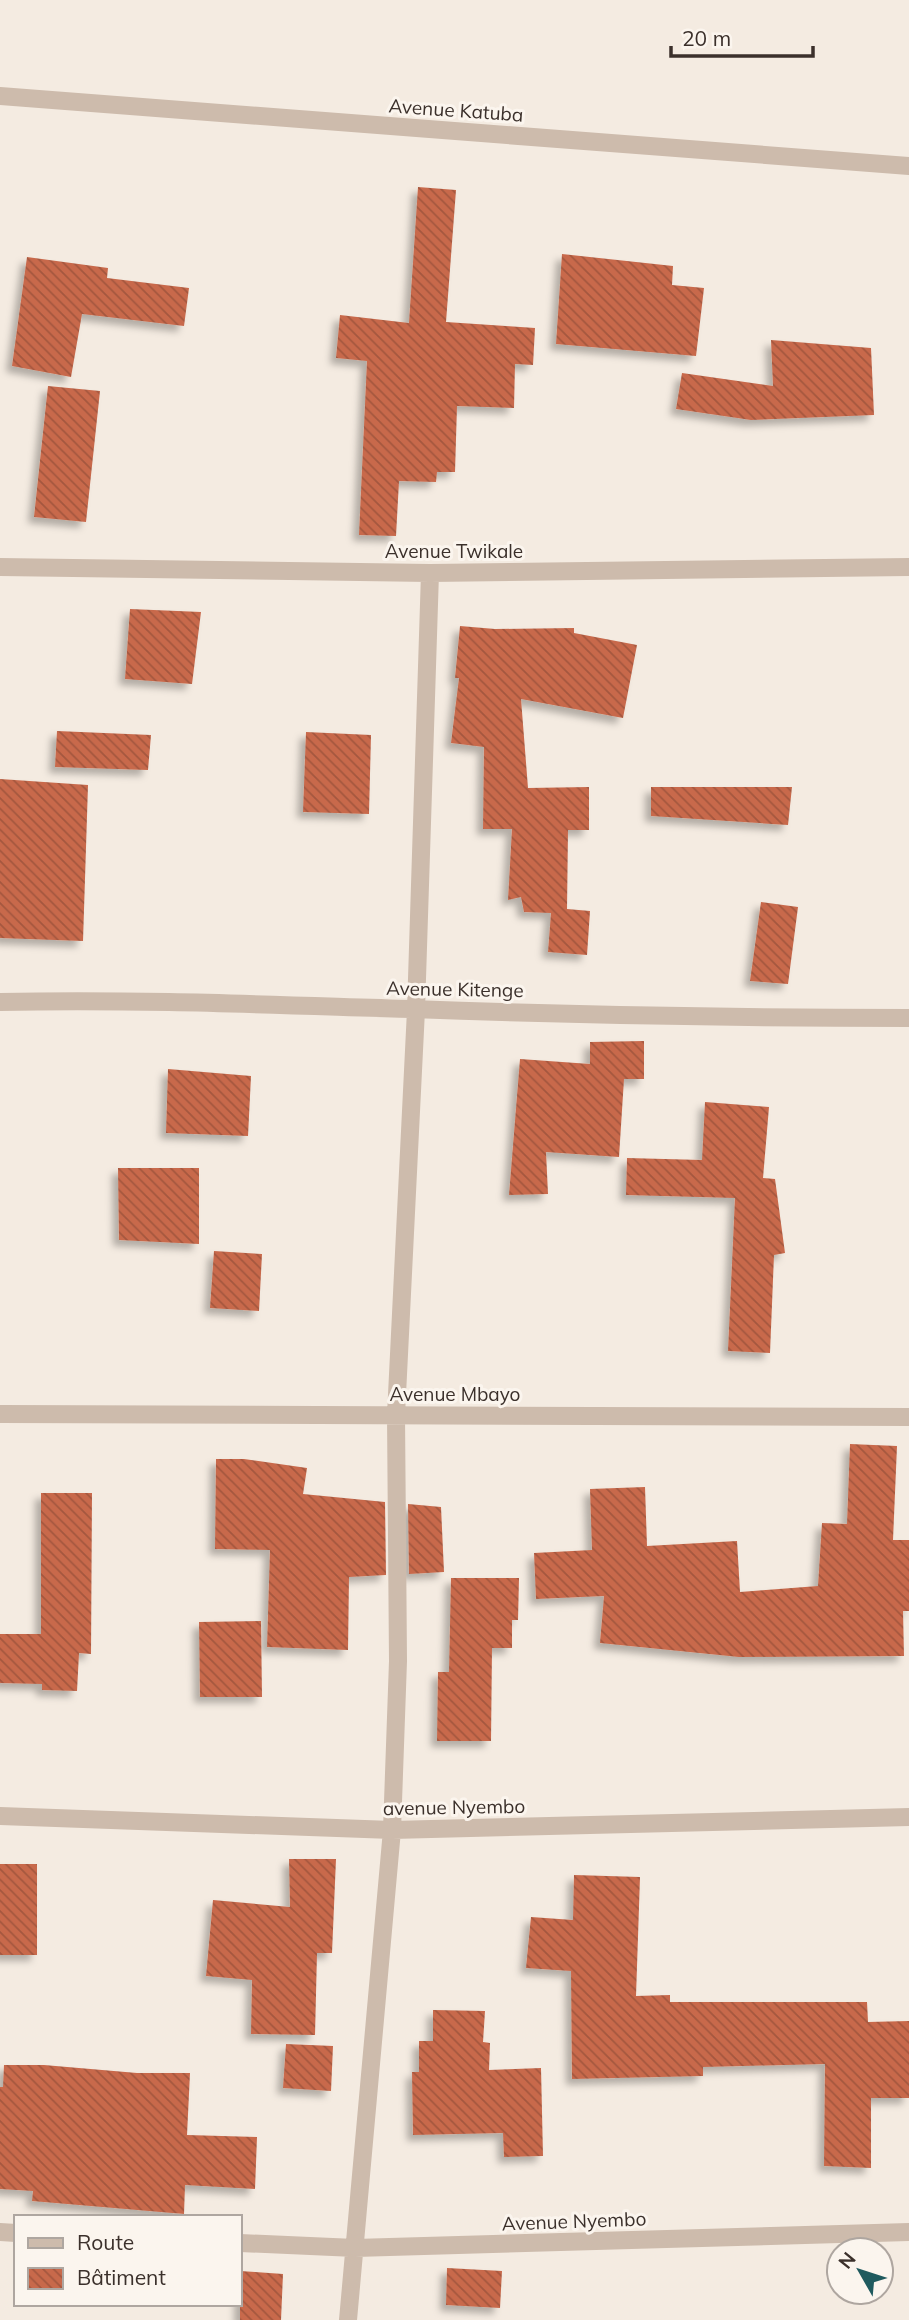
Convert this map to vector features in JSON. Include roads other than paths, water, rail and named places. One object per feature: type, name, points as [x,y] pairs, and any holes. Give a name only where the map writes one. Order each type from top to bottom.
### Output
[{"type":"street","name":"Avenue Katuba","points":[[0,96],[909,166]]},
{"type":"street","name":"Avenue Twikale","points":[[0,567],[430,573],[909,567]]},
{"type":"street","points":[[348,2320],[392,1830],[398,1661],[396,1415],[416,1010],[430,573]]},
{"type":"street","name":"Avenue Kitenge","points":[[0,1002],[118,1000],[416,1010],[909,1018]]},
{"type":"street","name":"Avenue Mbayo","points":[[0,1414],[909,1417]]},
{"type":"street","name":"avenue Nyembo","points":[[0,1816],[392,1830],[909,1817]]},
{"type":"street","name":"Avenue Nyembo","points":[[242,2243],[355,2248],[909,2232]]}]
